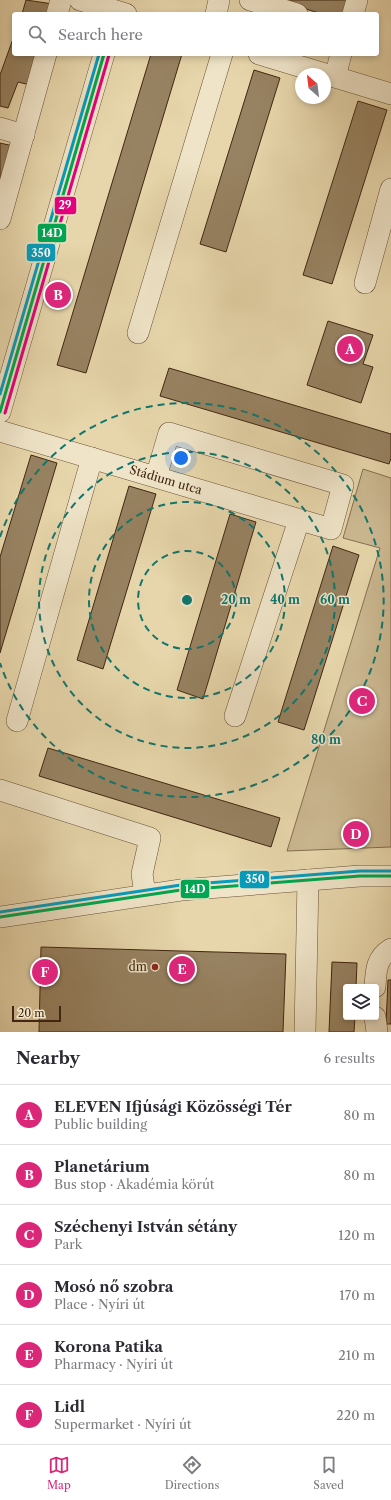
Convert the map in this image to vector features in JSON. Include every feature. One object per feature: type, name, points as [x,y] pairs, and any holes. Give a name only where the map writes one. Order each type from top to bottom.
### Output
[{"type":"street","points":[[58,12],[61,0]]},
{"type":"street","points":[[80,0],[119,10]]},
{"type":"street","points":[[217,12],[220,0]]},
{"type":"street","points":[[250,0],[290,12]]},
{"type":"street","points":[[354,12],[357,0]]},
{"type":"street","points":[[0,219],[45,56]]},
{"type":"street","points":[[0,412],[103,56]]},
{"type":"street","points":[[138,332],[221,56]]},
{"type":"street","points":[[266,56],[391,94]]},
{"type":"street","points":[[335,77],[340,56]]},
{"type":"street","points":[[0,128],[24,135]]},
{"type":"street","points":[[365,283],[391,189]]},
{"type":"street","name":"Stádium utca","points":[[0,431],[331,529],[343,485],[169,433],[156,477]]},
{"type":"street","points":[[17,721],[92,458]]},
{"type":"street","points":[[235,716],[299,520]]},
{"type":"street","points":[[0,790],[150,838],[142,874],[145,894]]},
{"type":"street","points":[[3,915],[145,894],[360,876],[391,876]]},
{"type":"street","points":[[305,1032],[308,880]]},
{"type":"street","points":[[375,984],[378,963],[382,956],[391,949]]},
{"type":"street","points":[[375,1020],[377,1032]]},
{"type":"shaded area","points":[[363,469],[391,478],[391,847],[287,851],[380,548],[343,538]]},
{"type":"building","points":[[26,0],[53,4],[51,12],[23,12]]},
{"type":"building","points":[[277,0],[349,0],[346,12],[316,12]]},
{"type":"building","points":[[12,42],[12,56],[38,56],[30,85],[18,82],[8,108],[0,106],[0,75]]},
{"type":"building","points":[[150,56],[181,56],[86,373],[57,365]]},
{"type":"building","points":[[254,70],[280,78],[226,252],[200,244]]},
{"type":"building","points":[[358,101],[387,110],[332,284],[303,275]]},
{"type":"building","points":[[0,143],[13,146],[0,194]]},
{"type":"building","points":[[328,321],[373,335],[363,364],[373,367],[361,403],[307,385]]},
{"type":"building","points":[[169,368],[391,434],[391,458],[389,464],[160,396]]},
{"type":"building","points":[[31,455],[57,463],[0,653],[0,557]]},
{"type":"building","points":[[129,486],[156,494],[103,669],[77,660]]},
{"type":"building","points":[[230,514],[256,522],[203,699],[177,690]]},
{"type":"building","points":[[333,546],[359,555],[304,730],[278,722]]},
{"type":"building","points":[[48,748],[280,818],[271,847],[39,776]]},
{"type":"building","points":[[41,947],[286,954],[283,1032],[39,1032]]},
{"type":"building","points":[[332,962],[357,963],[356,984],[343,984],[343,1020],[355,1020],[354,1032],[329,1032]]},
{"type":"building","points":[[388,980],[391,980],[391,1024],[386,1024]]},
{"type":"transit line","name":"350","points":[[0,394],[98,56]]},
{"type":"transit line","name":"14D","points":[[0,412],[103,56]]},
{"type":"transit line","name":"29","points":[[5,413],[109,56]]},
{"type":"transit line","name":"350","points":[[0,912],[181,885],[360,871],[391,871]]},
{"type":"transit line","name":"14D","points":[[0,917],[181,890],[360,876],[391,876]]},
{"type":"place","name":"Planetárium","points":[[58,295]]},
{"type":"place","name":"ELEVEN Ifjúsági Közösségi Tér","points":[[350,349]]},
{"type":"place","name":"Széchenyi István sétány","points":[[362,701]]},
{"type":"place","name":"Mosó nő szobra","points":[[356,834]]},
{"type":"place","name":"dm","points":[[155,967]]},
{"type":"place","name":"Korona Patika","points":[[182,969]]},
{"type":"place","name":"Lidl","points":[[45,972]]}]
